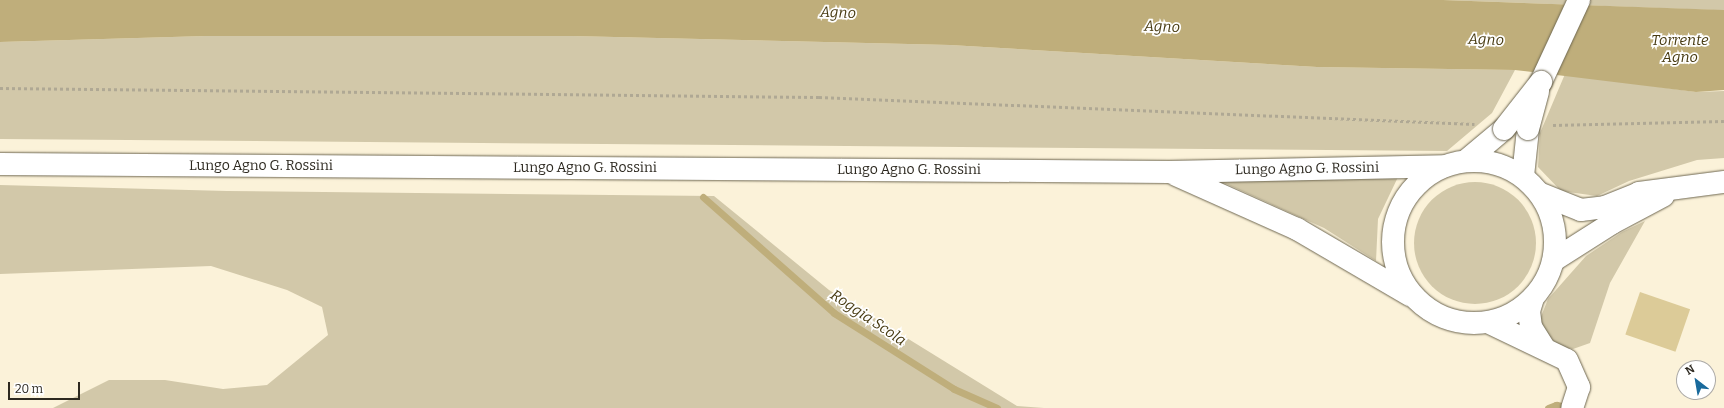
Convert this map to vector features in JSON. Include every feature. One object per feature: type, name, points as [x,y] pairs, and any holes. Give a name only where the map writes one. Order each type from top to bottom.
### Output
[{"type":"main road","points":[[1468,160],[1504,129],[1541,82],[1578,0]]},
{"type":"main road","points":[[1523,176],[1537,127],[1541,82]]},
{"type":"main road","name":"Lungo Agno G. Rossini","points":[[0,164],[1170,172],[1444,166],[1468,160],[1487,161],[1506,167],[1523,176],[1541,194],[1551,214],[1554,229],[1554,260],[1546,281],[1533,298],[1516,312],[1490,322],[1462,323],[1435,314],[1413,297],[1297,229],[1170,172]]},
{"type":"main road","name":"Lungo Agno G. Rossini","points":[[1413,297],[1398,274],[1394,255],[1395,222],[1406,197],[1424,178],[1444,166]]},
{"type":"main road","name":"Lungo Agno G. Rossini","points":[[1541,194],[1581,210],[1605,207],[1639,192],[1724,182]]},
{"type":"main road","name":"Lungo Agno G. Rossini","points":[[1554,260],[1612,223],[1679,188]]},
{"type":"main road","points":[[1533,298],[1529,311],[1531,327],[1544,348]]},
{"type":"main road","points":[[1490,322],[1567,360],[1579,387],[1572,408]]},
{"type":"path","points":[[0,88],[819,97],[1438,124],[1480,124]]},
{"type":"path","points":[[1537,127],[1724,121]]},
{"type":"shaded area","points":[[1443,0],[1724,0],[1724,10],[1714,10]]},
{"type":"shaded area","points":[[206,36],[572,36],[950,45],[1317,67],[1515,70],[1492,113],[1447,151],[0,139],[0,42]]},
{"type":"shaded area","points":[[1565,74],[1696,92],[1724,91],[1724,158],[1697,160],[1629,181],[1597,196],[1561,191],[1538,167],[1540,133]]},
{"type":"shaded area","points":[[1211,177],[1398,177],[1378,219],[1376,261],[1324,228]]},
{"type":"shaded area","points":[[1475,182],[1487,183],[1498,187],[1509,192],[1518,200],[1526,209],[1531,220],[1535,231],[1535,255],[1531,266],[1526,277],[1518,286],[1509,294],[1498,299],[1487,303],[1475,304],[1463,303],[1452,299],[1441,294],[1432,286],[1424,277],[1419,266],[1415,255],[1414,243],[1415,231],[1419,220],[1424,209],[1432,200],[1441,192],[1452,187],[1463,183]]},
{"type":"shaded area","points":[[0,185],[227,191],[714,196],[829,290],[1017,406],[1044,408],[53,408],[109,380],[165,380],[223,389],[267,385],[328,335],[322,307],[287,290],[211,266],[0,274]]},
{"type":"shaded area","points":[[1645,221],[1610,283],[1590,343],[1573,349],[1558,346],[1546,334],[1540,319],[1548,299],[1586,256],[1622,232]]},
{"type":"water","name":"Torrente Agno","points":[[0,0],[1443,0],[1724,10],[1724,90],[1696,92],[1515,70],[1317,67],[950,45],[572,36],[206,36],[0,42]]},
{"type":"building","points":[[1640,292],[1690,309],[1675,352],[1625,335]]},
{"type":"waterway","name":"Roggia Scola","points":[[703,197],[834,313],[954,389],[997,408]]},
{"type":"waterway","name":"Roggia Scola","points":[[1548,408],[1556,405],[1569,407]]},
{"type":"water label","name":"Agno","points":[[838,13]]},
{"type":"water label","name":"Agno","points":[[1162,27]]},
{"type":"water label","name":"Agno","points":[[1486,40]]}]
